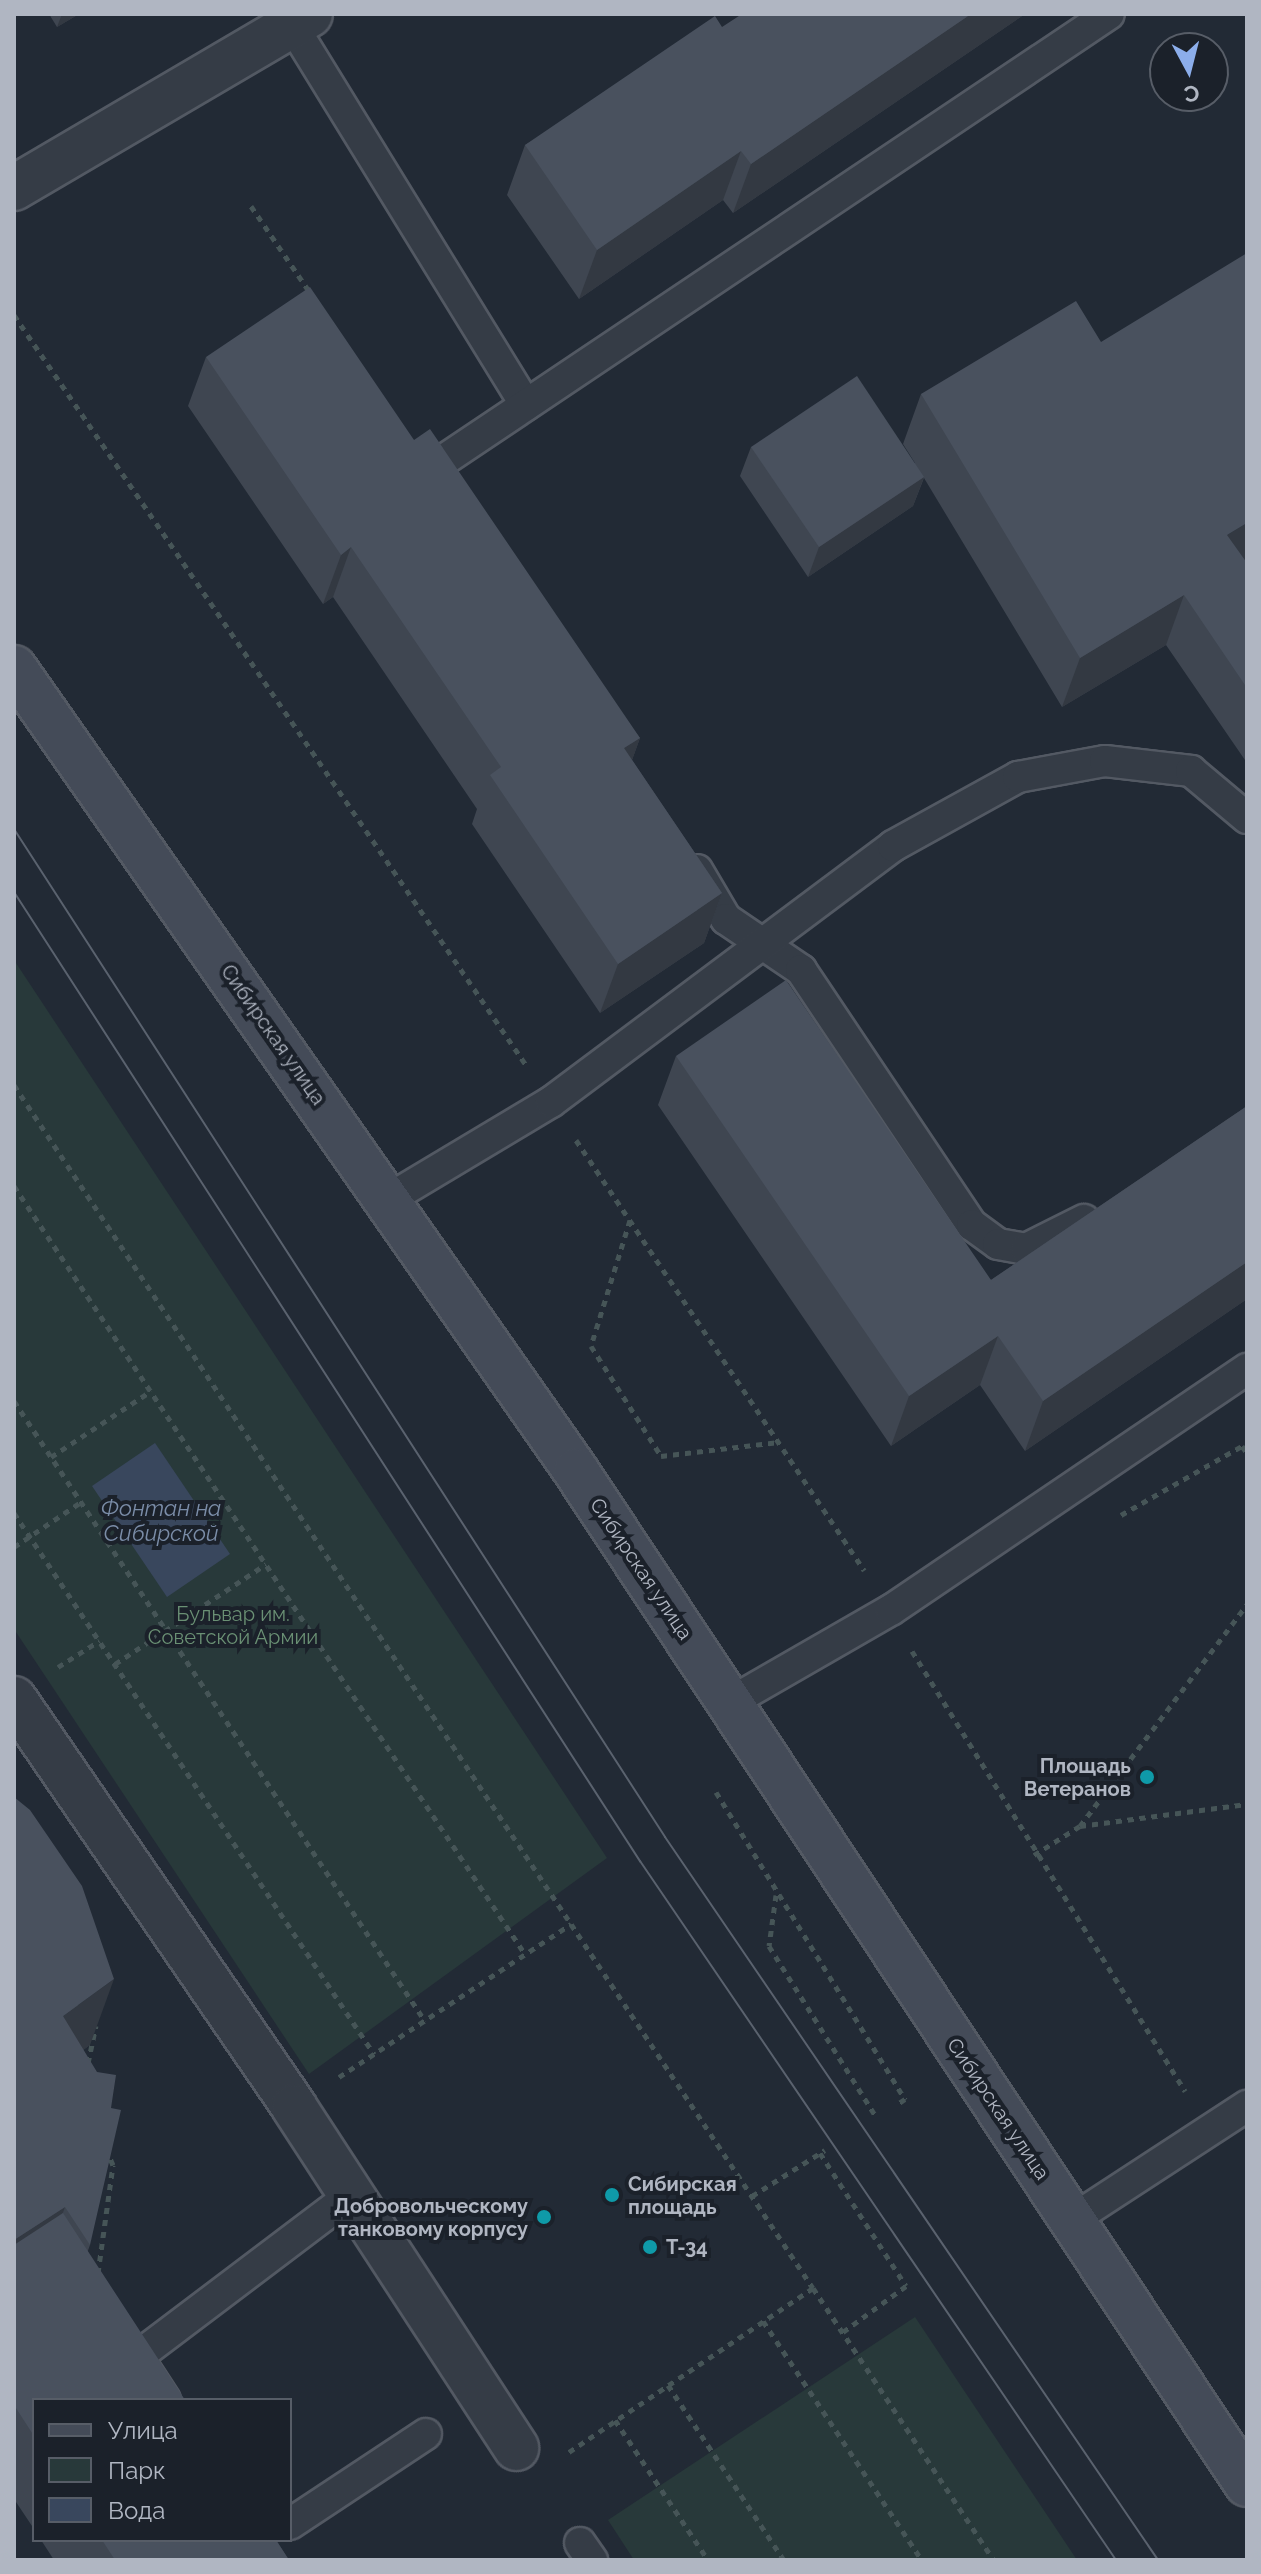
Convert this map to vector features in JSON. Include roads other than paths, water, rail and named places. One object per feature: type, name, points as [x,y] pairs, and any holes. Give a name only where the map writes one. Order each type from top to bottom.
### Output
[{"type":"main road","name":"Сибирская улица","points":[[14,668],[389,1199],[729,1703],[1247,2484]]},
{"type":"street","points":[[14,188],[301,20]]},
{"type":"street","points":[[16,1706],[294,2107],[516,2448]]},
{"type":"lane","points":[[458,489],[430,453],[526,405],[1109,14]]},
{"type":"lane","points":[[301,20],[526,405]]},
{"type":"lane","points":[[389,1199],[551,1102],[893,846],[1018,777],[1105,761],[1191,771],[1247,818]]},
{"type":"lane","points":[[678,837],[726,919],[801,970],[972,1225],[998,1244],[1026,1249],[1108,1205]]},
{"type":"lane","points":[[729,1703],[891,1610],[1247,1369]]},
{"type":"lane","points":[[1072,2220],[1247,2106]]},
{"type":"lane","points":[[164,2398],[137,2357],[350,2196]]},
{"type":"lane","points":[[292,2523],[426,2434]]},
{"type":"water","name":"Фонтан на Сибирской","points":[[155,1443],[230,1554],[167,1597],[92,1486]]},
{"type":"tram line","points":[[14,829],[665,1837],[1158,2560]]},
{"type":"tram line","points":[[14,892],[640,1861],[1116,2560]]},
{"type":"place","name":"Площадь Ветеранов","points":[[1147,1777]]},
{"type":"place","name":"Сибирская площадь","points":[[612,2195]]},
{"type":"place","name":"Добровольческому танковому корпусу","points":[[544,2217]]},
{"type":"place","name":"T-34","points":[[650,2247]]},
{"type":"park label","name":"Бульвар им. Советской Армии","points":[[233,1626]]}]
